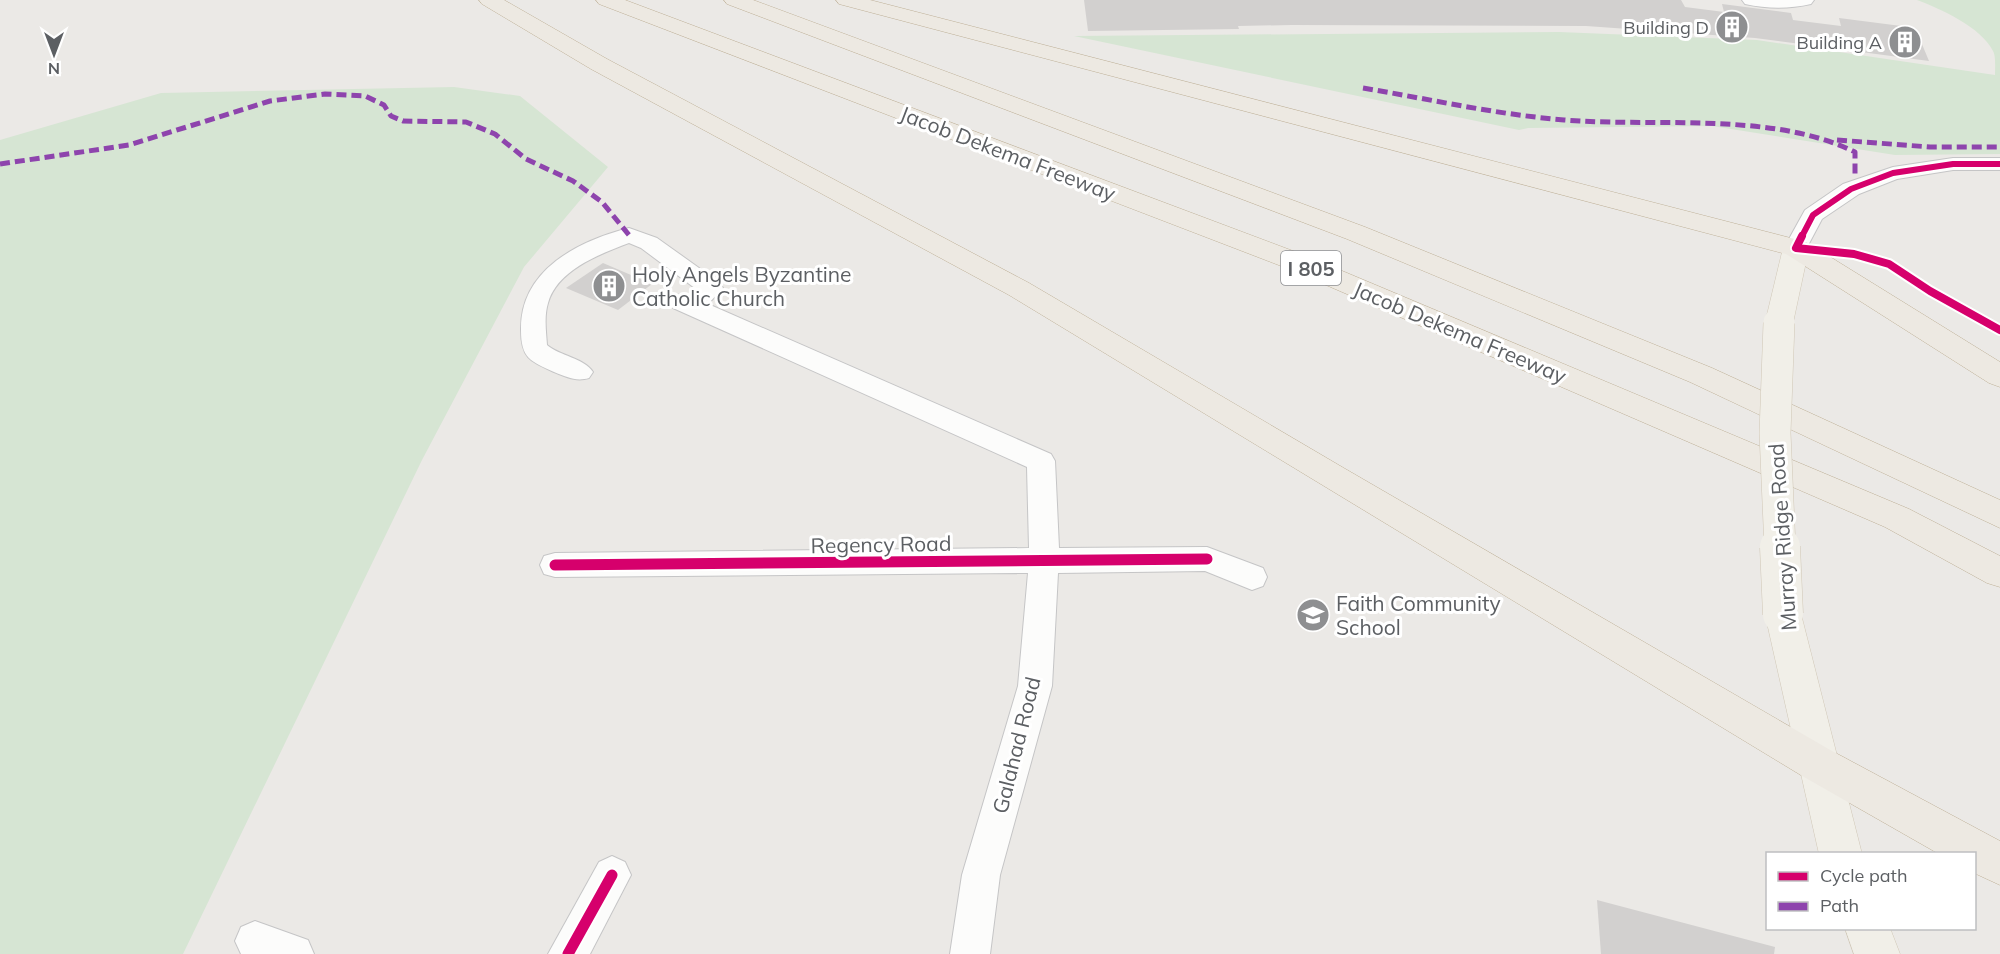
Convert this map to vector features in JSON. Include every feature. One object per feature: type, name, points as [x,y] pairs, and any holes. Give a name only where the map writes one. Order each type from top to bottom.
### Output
[{"type":"highway","points":[[489,0],[599,64],[1019,289],[1330,476],[1818,764],[2000,864]]},
{"type":"highway","name":"Jacob Dekema Freeway","points":[[606,0],[1299,264],[1897,518],[2000,573]]},
{"type":"highway","name":"I 805","points":[[734,0],[1356,233],[1701,375],[2000,515]]},
{"type":"highway","points":[[846,0],[1796,248],[2000,376]]},
{"type":"main road","name":"Murray Ridge Road","points":[[1796,248],[1779,323],[1775,433],[1783,614],[1840,852]]},
{"type":"main road","points":[[1868,930],[1877,954]]},
{"type":"street","points":[[1751,0],[1788,4],[1805,0]]},
{"type":"street","points":[[1796,248],[1813,214],[1851,189],[1893,173],[1953,164],[2000,164]]},
{"type":"street","name":"Galahad Road","points":[[580,372],[546,358],[534,348],[532,329],[537,299],[554,273],[601,245],[629,235],[649,243],[711,288],[687,304],[1041,461],[1044,560],[1035,686],[981,875],[970,954]]},
{"type":"street","name":"Regency Road","points":[[555,565],[1206,559],[1252,577]]},
{"type":"street","points":[[568,954],[612,875]]},
{"type":"street","points":[[255,941],[294,954]]},
{"type":"green space","points":[[1917,0],[2000,0],[2000,154],[1895,155],[1712,126],[1528,128],[1519,130],[1074,36],[1559,32],[1757,40],[1995,75],[1994,53],[1979,34],[1948,14]]},
{"type":"green space","points":[[454,87],[520,96],[608,167],[524,267],[422,460],[183,954],[0,954],[0,140],[161,93]]},
{"type":"building","points":[[1084,0],[1681,0],[1685,7],[1724,12],[1722,4],[1791,13],[1793,20],[1841,26],[1839,18],[1909,27],[1913,36],[1919,37],[1929,61],[1755,38],[1586,26],[1291,25],[1238,26],[1239,29],[1088,31]]},
{"type":"building","name":"Holy Angels Byzantine Catholic Church","points":[[603,263],[652,284],[618,310],[566,288]]},
{"type":"building","points":[[1597,900],[1775,947],[1774,954],[1601,954]]},
{"type":"marked path","points":[[1363,88],[1526,116],[1580,121],[1733,124],[1828,139],[1855,152],[1855,174]]},
{"type":"marked path","points":[[0,164],[129,145],[270,101],[325,94],[365,96],[384,105],[391,116],[403,121],[466,122],[495,134],[526,159],[573,181],[602,202],[629,235]]},
{"type":"marked path","points":[[1837,140],[1930,147],[2000,147]]},
{"type":"cycle path","points":[[2000,164],[1953,164],[1893,173],[1851,189],[1813,215],[1796,248],[1854,254],[1889,264],[1930,291],[2000,330]]},
{"type":"cycle path","points":[[555,565],[1207,559]]},
{"type":"cycle path","points":[[568,954],[612,875]]},
{"type":"place","name":"Building D","points":[[1732,27]]},
{"type":"place","name":"Building A","points":[[1905,42]]},
{"type":"place","name":"Holy Angels Byzantine Catholic Church","points":[[609,286]]},
{"type":"place","name":"Faith Community School","points":[[1313,615]]}]
